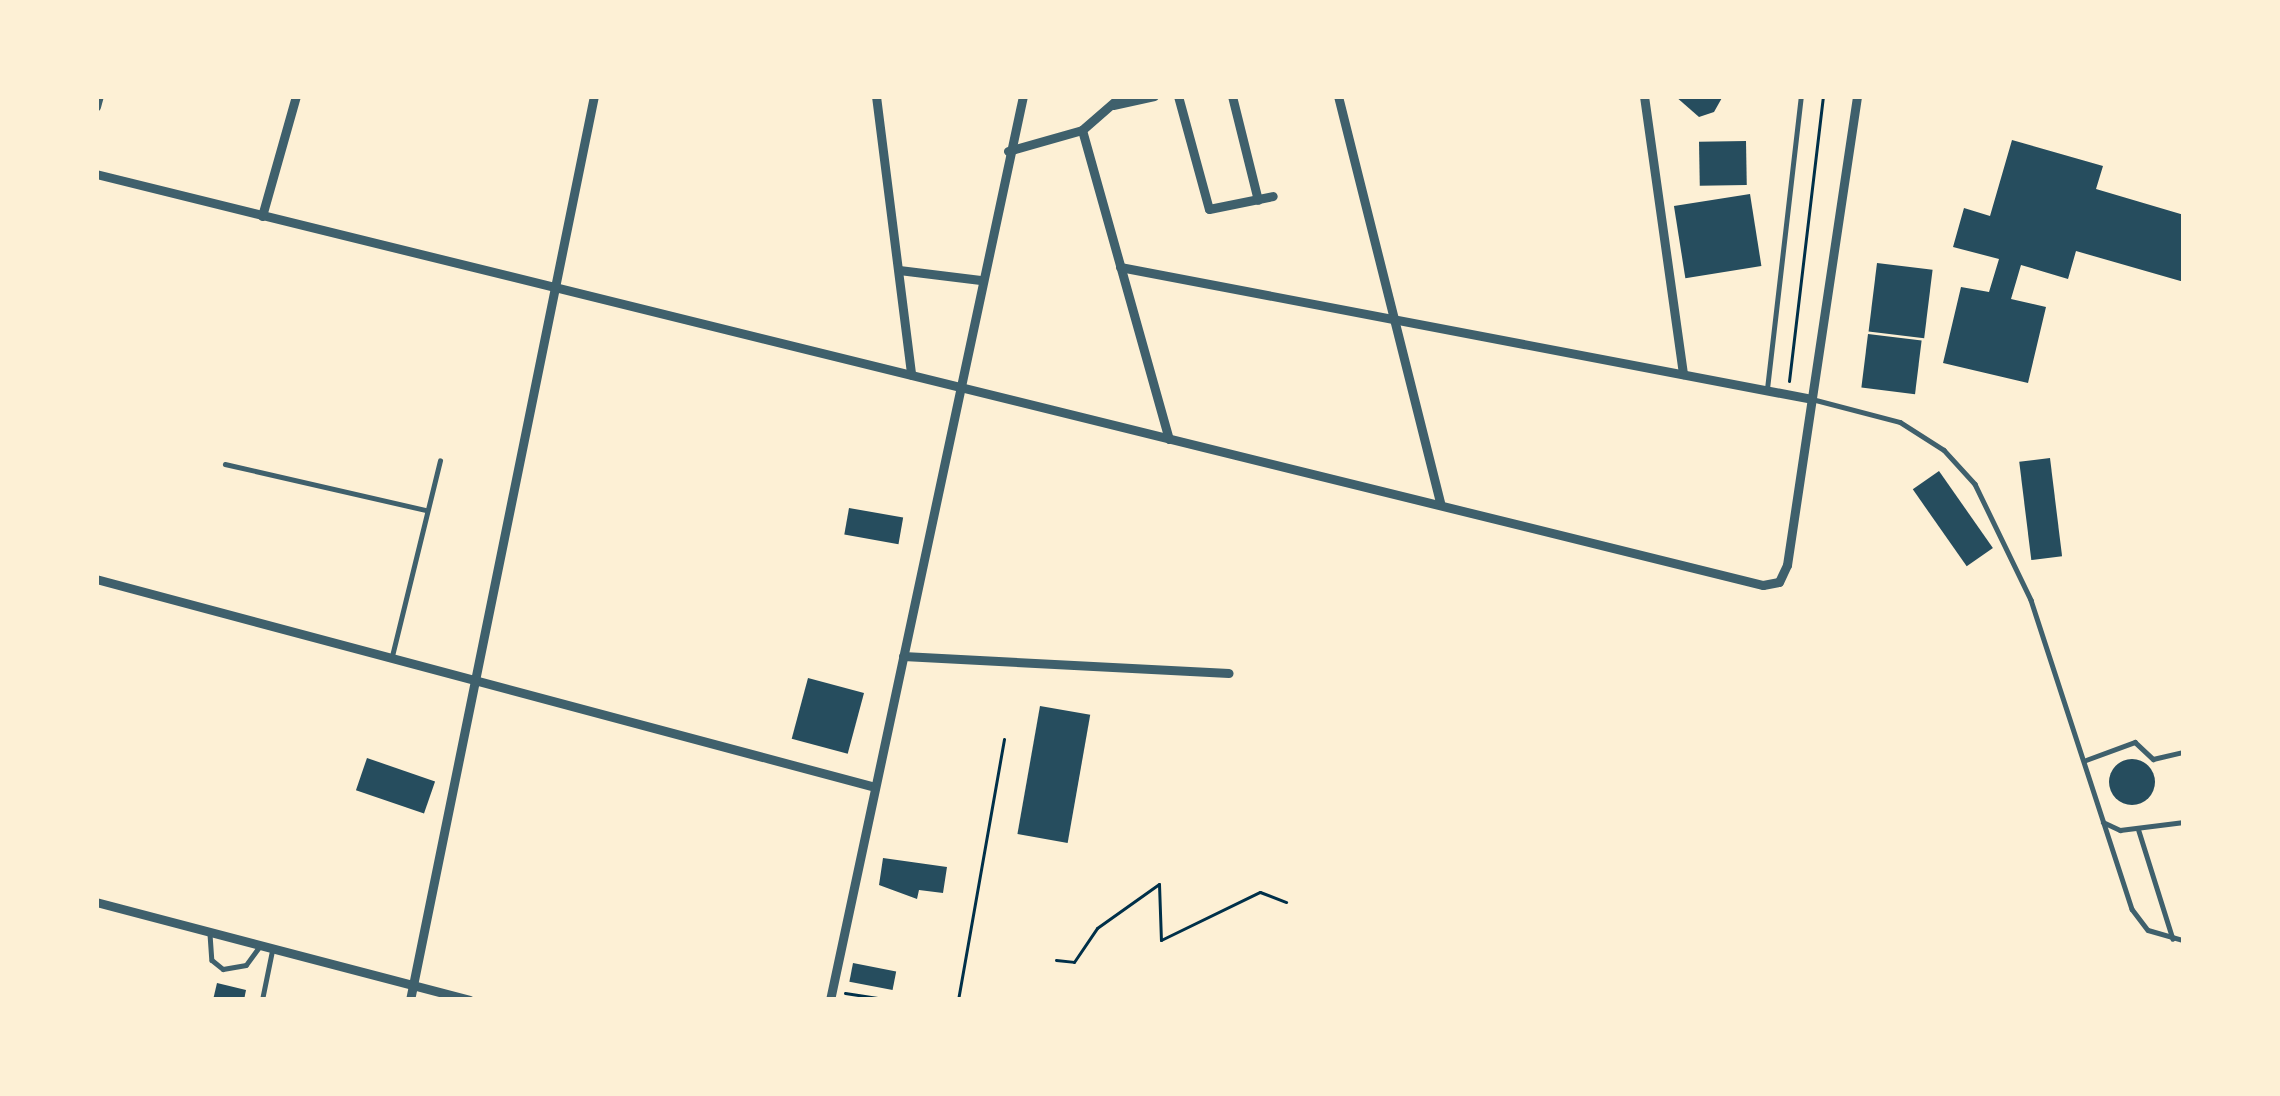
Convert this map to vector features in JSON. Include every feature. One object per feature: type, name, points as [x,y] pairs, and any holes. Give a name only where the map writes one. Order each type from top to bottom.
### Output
[{"type":"street","points":[[96,107],[99,96]]},
{"type":"street","points":[[262,216],[296,96]]},
{"type":"street","points":[[410,1000],[594,96]]},
{"type":"street","points":[[876,96],[911,375]]},
{"type":"street","points":[[831,995],[956,385],[1023,96]]},
{"type":"street","points":[[1007,151],[1082,130],[1106,101],[1121,96]]},
{"type":"street","points":[[1106,101],[1154,96]]},
{"type":"street","points":[[1178,96],[1209,209],[1273,196]]},
{"type":"street","points":[[1232,96],[1258,200]]},
{"type":"street","points":[[1338,96],[1440,502]]},
{"type":"street","points":[[1644,96],[1683,374]]},
{"type":"street","points":[[96,174],[1762,585],[1780,582],[1857,96]]},
{"type":"street","points":[[1082,130],[1168,439]]},
{"type":"street","points":[[1120,267],[1812,400]]},
{"type":"street","points":[[899,270],[980,280]]},
{"type":"street","points":[[96,579],[471,683],[871,786]]},
{"type":"street","points":[[903,656],[1229,673]]},
{"type":"street","points":[[96,902],[469,1000]]},
{"type":"lane","points":[[1768,389],[1801,96]]},
{"type":"lane","points":[[1812,400],[1900,422],[1944,450],[1976,484],[2031,601],[2132,909],[2148,930],[2184,940]]},
{"type":"lane","points":[[391,661],[440,461]]},
{"type":"lane","points":[[225,464],[426,510]]},
{"type":"lane","points":[[2086,760],[2135,742],[2153,759],[2184,752]]},
{"type":"lane","points":[[2103,822],[2138,828],[2184,822]]},
{"type":"lane","points":[[2138,828],[2173,939]]},
{"type":"lane","points":[[210,934],[212,960],[223,968],[246,965],[259,947]]},
{"type":"lane","points":[[262,1000],[272,951]]},
{"type":"path","points":[[1787,394],[1823,96]]},
{"type":"path","points":[[958,1000],[1004,740]]},
{"type":"path","points":[[1056,960],[1074,962],[1097,928],[1160,884],[1161,940],[1259,892],[1286,902]]},
{"type":"path","points":[[831,995],[890,1000]]},
{"type":"building","points":[[1675,96],[1723,96],[1714,112],[1699,117]]},
{"type":"building","points":[[2012,140],[2103,166],[2096,189],[2184,215],[2184,282],[2076,251],[2068,279],[2021,265],[2011,299],[2046,307],[2028,383],[1943,363],[1961,287],[1989,292],[1999,259],[1953,247],[1964,208],[1990,216]]},
{"type":"building","points":[[1746,141],[1747,185],[1700,186],[1699,142]]},
{"type":"building","points":[[1750,194],[1761,266],[1685,278],[1674,206]]},
{"type":"building","points":[[1877,263],[1933,270],[1924,338],[1869,331]]},
{"type":"building","points":[[1868,334],[1922,341],[1915,394],[1861,388]]},
{"type":"building","points":[[2050,458],[2062,556],[2031,560],[2019,462]]},
{"type":"building","points":[[1939,471],[1993,548],[1967,566],[1913,489]]},
{"type":"building","points":[[849,508],[903,518],[898,544],[844,535]]},
{"type":"building","points":[[808,678],[864,693],[848,754],[792,739]]},
{"type":"building","points":[[1040,706],[1090,715],[1068,843],[1017,834]]},
{"type":"building","points":[[367,758],[435,781],[424,814],[356,790]]},
{"type":"building","points":[[2132,759],[2148,766],[2155,782],[2148,798],[2132,805],[2116,798],[2109,782],[2116,766]]},
{"type":"building","points":[[883,858],[947,867],[943,893],[919,890],[917,899],[879,885]]},
{"type":"building","points":[[853,963],[896,971],[893,990],[849,982]]},
{"type":"building","points":[[217,983],[246,990],[244,1000],[213,1000]]}]
